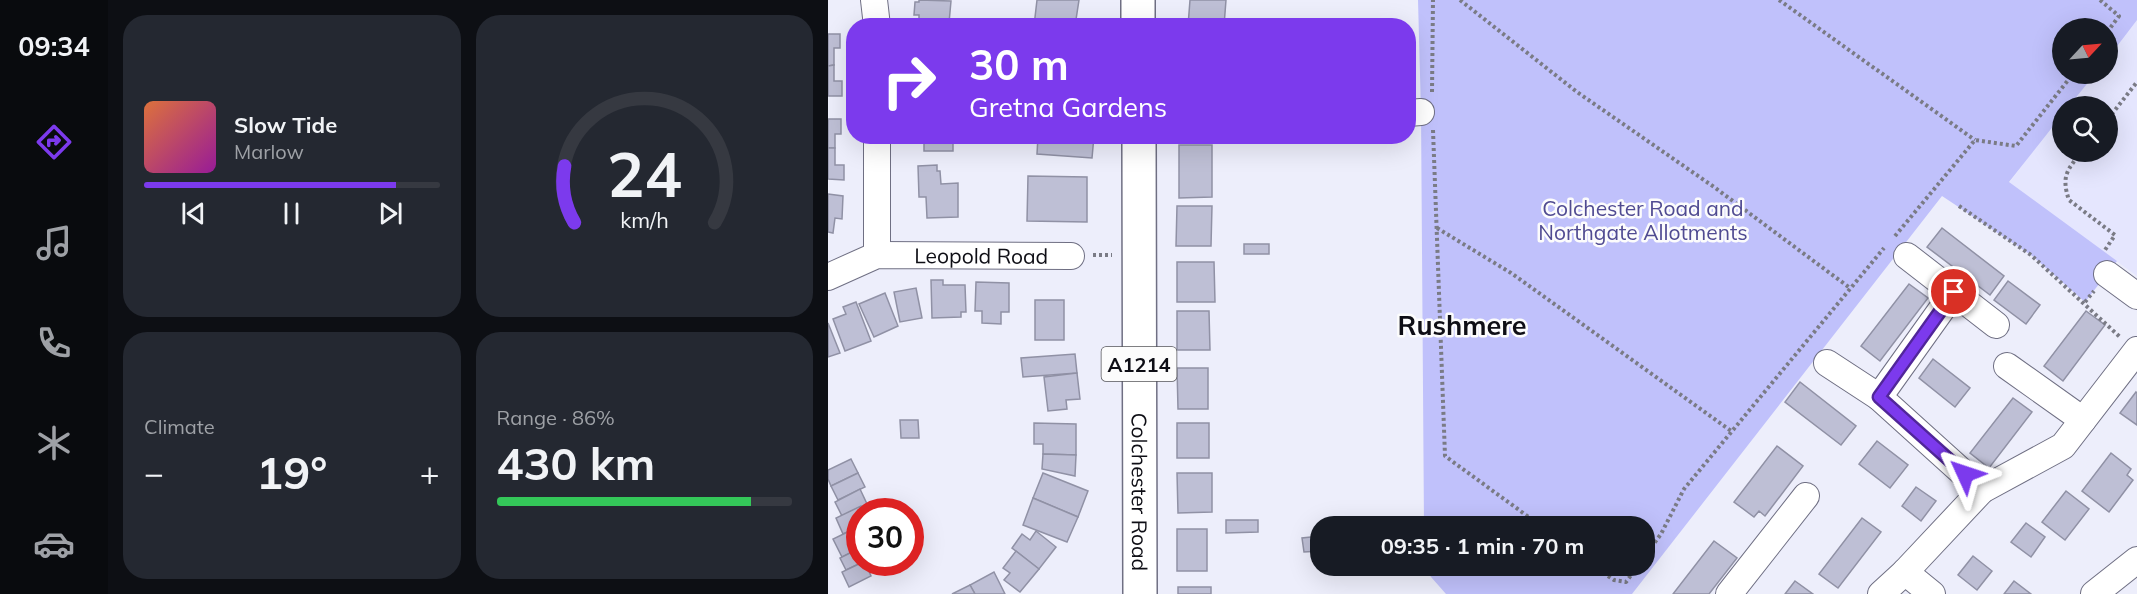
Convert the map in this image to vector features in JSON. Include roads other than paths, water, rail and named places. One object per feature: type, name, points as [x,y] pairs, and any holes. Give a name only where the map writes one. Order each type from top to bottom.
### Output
[{"type":"main road","points":[[1138,0],[1138,18]]},
{"type":"main road","name":"Colchester Road","points":[[1139,144],[1140,594]]},
{"type":"street","points":[[874,0],[876,18]]},
{"type":"street","points":[[877,144],[878,255]]},
{"type":"street","name":"Leopold Road","points":[[828,277],[878,255],[1071,256]]},
{"type":"street","points":[[1907,256],[1996,325]]},
{"type":"street","points":[[2107,274],[2137,296]]},
{"type":"street","points":[[1879,397],[1954,292]]},
{"type":"street","points":[[1881,594],[1905,572],[1982,490],[2062,446],[2136,351]]},
{"type":"street","points":[[1827,363],[1879,397],[1982,490]]},
{"type":"street","points":[[2007,366],[2083,420]]},
{"type":"street","points":[[1729,594],[1806,496]]},
{"type":"street","points":[[2094,594],[2137,560]]},
{"type":"street","points":[[1905,572],[1932,594]]},
{"type":"district","name":"Rushmere","points":[[1462,325]]},
{"type":"park label","name":"Colchester Road and Northgate Allotments","points":[[1643,220]]}]
